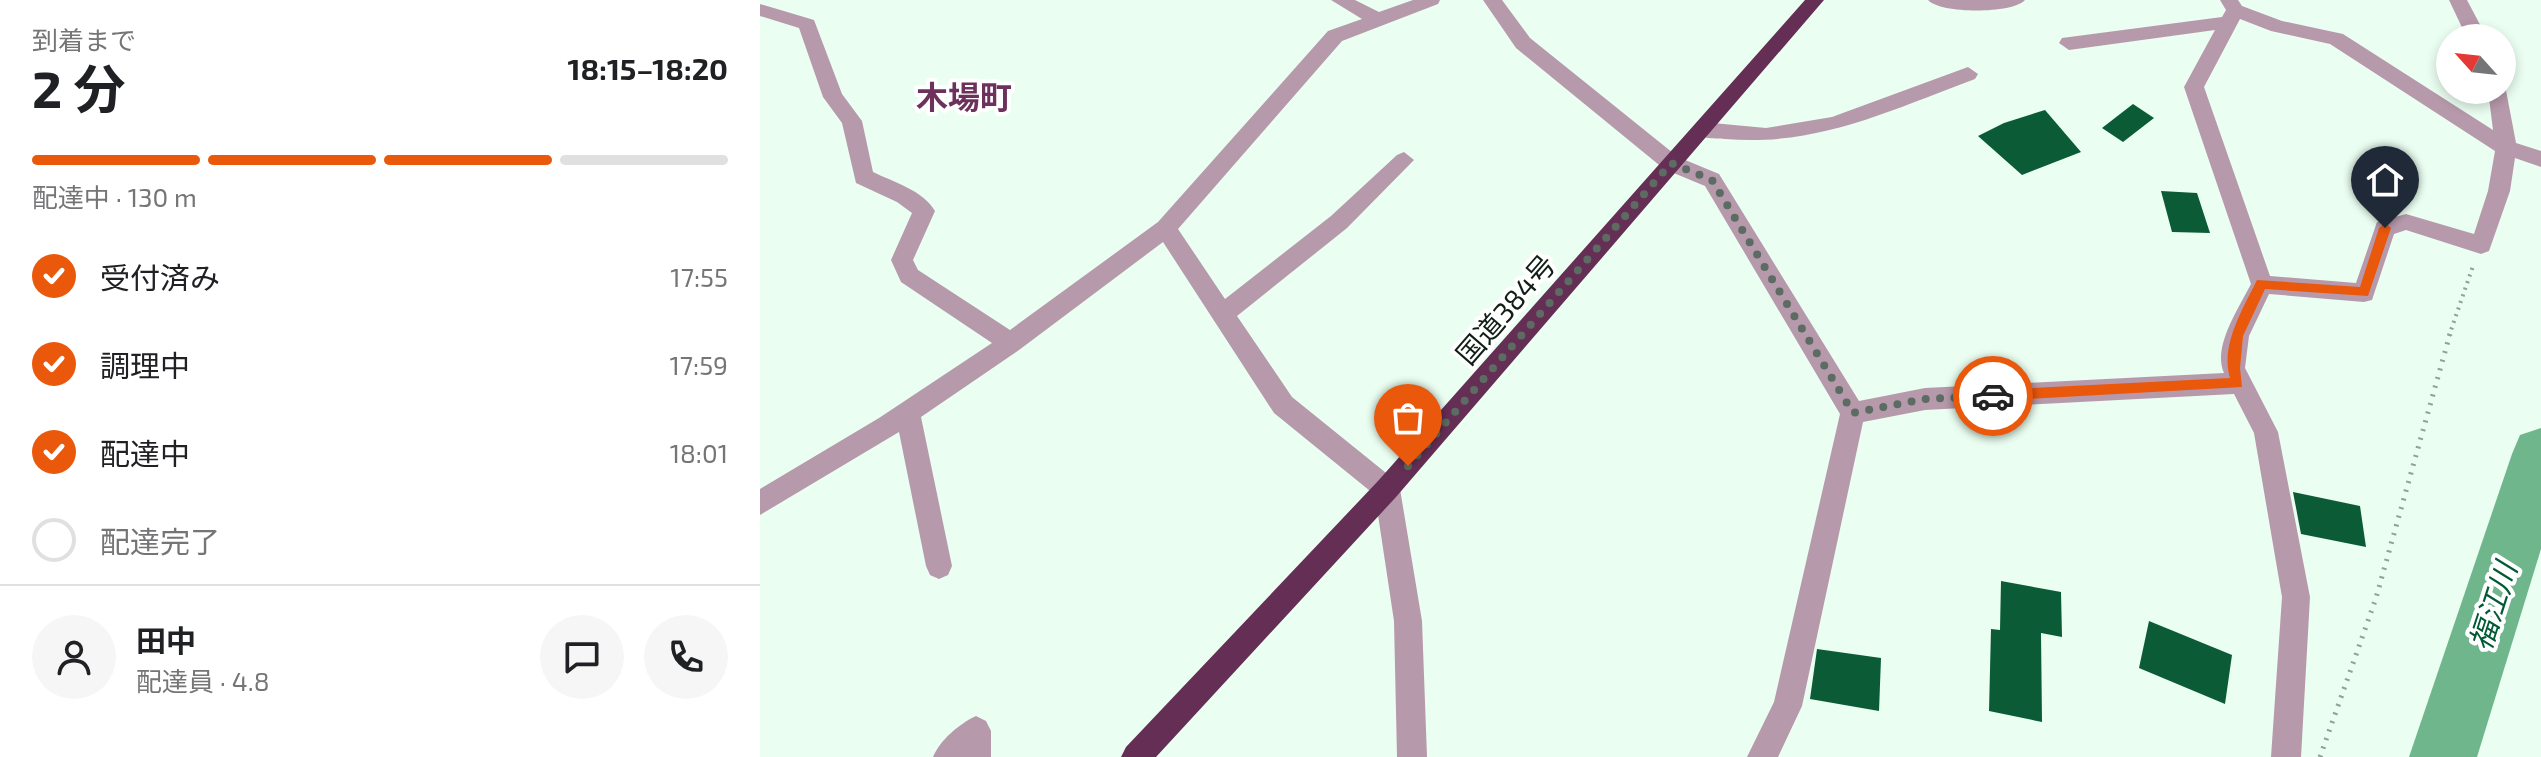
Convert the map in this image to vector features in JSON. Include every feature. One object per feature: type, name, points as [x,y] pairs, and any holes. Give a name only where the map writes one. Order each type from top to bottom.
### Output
[{"type":"highway","name":"国道384号","points":[[1136,757],[1387,489],[1815,0]]},
{"type":"street","points":[[1340,0],[1379,20]]},
{"type":"street","points":[[760,503],[908,413],[1011,343],[1166,228],[1335,36],[1431,0]]},
{"type":"street","points":[[1492,0],[1523,43],[1671,163],[1712,180],[1853,413],[1788,706],[1762,757]]},
{"type":"street","points":[[1937,0],[1976,5],[2016,0]]},
{"type":"street","points":[[2460,4],[2470,24]]},
{"type":"street","points":[[760,10],[807,24],[833,97],[852,121],[863,177],[905,196],[924,211],[902,260],[909,276],[1011,343]]},
{"type":"street","points":[[2069,43],[2231,11],[2336,39],[2506,148],[2541,159]]},
{"type":"street","points":[[2231,11],[2194,87],[2262,284],[2237,336],[2233,368],[2238,383],[2266,432],[2296,597],[2286,757]]},
{"type":"street","points":[[1702,129],[1766,135],[1834,124],[1968,74]]},
{"type":"street","points":[[2262,284],[2364,293],[2385,228],[2406,222],[2481,245],[2499,191],[2506,148],[2500,104]]},
{"type":"street","points":[[1223,314],[1339,222],[1404,160]]},
{"type":"street","points":[[1166,228],[1283,405],[1387,489],[1408,621],[1412,757]]},
{"type":"street","points":[[1853,413],[1925,399],[2238,383]]},
{"type":"street","points":[[908,413],[939,566]]},
{"type":"street","points":[[948,757],[976,731],[976,757]]},
{"type":"path","points":[[2320,757],[2343,700],[2361,642],[2422,437],[2450,324],[2481,245]]},
{"type":"building","points":[[2133,104],[2154,118],[2123,142],[2102,128]]},
{"type":"building","points":[[2045,110],[2081,152],[2022,175],[1978,136],[2004,123]]},
{"type":"building","points":[[2161,191],[2197,193],[2210,233],[2172,232]]},
{"type":"building","points":[[2293,492],[2360,506],[2366,547],[2301,534]]},
{"type":"building","points":[[2001,581],[2061,592],[2062,637],[2041,633],[2042,722],[1989,711],[1991,629],[2000,630]]},
{"type":"building","points":[[2149,621],[2232,655],[2225,704],[2139,668]]},
{"type":"building","points":[[1817,649],[1881,658],[1879,711],[1810,699]]},
{"type":"waterway","name":"福江川","points":[[2443,757],[2541,454]]},
{"type":"way so far","points":[[1408,466],[1671,163],[1712,180],[1853,413],[1925,399],[1993,396]]},
{"type":"district","name":"木場町","points":[[964,96]]},
{"type":"route","points":[[1993,396],[2238,383],[2233,368],[2237,336],[2262,284],[2364,293],[2385,228]]}]
